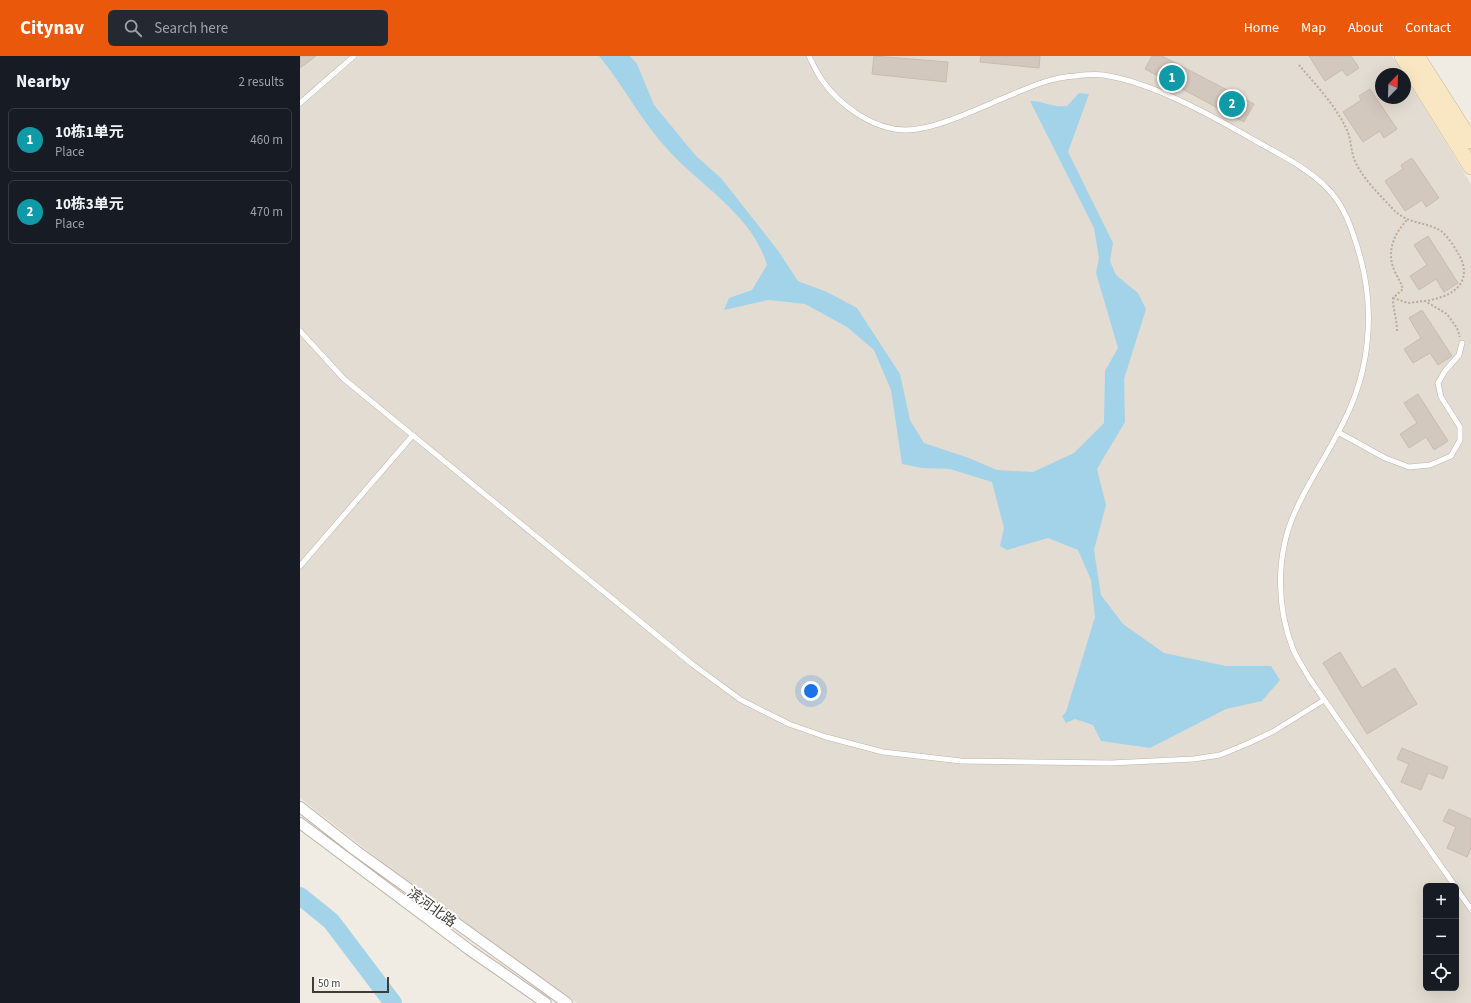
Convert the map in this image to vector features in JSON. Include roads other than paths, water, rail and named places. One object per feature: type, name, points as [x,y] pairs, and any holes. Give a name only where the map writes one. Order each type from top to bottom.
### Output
[{"type":"street","points":[[1402,56],[1471,167]]},
{"type":"street","points":[[1417,56],[1471,141]]},
{"type":"street","name":"滨河北路","points":[[300,807],[355,850],[567,1003]]},
{"type":"street","points":[[300,823],[447,933],[546,1003]]},
{"type":"lane","points":[[300,103],[354,56]]},
{"type":"lane","points":[[809,56],[822,80],[840,100],[859,114],[883,126],[906,130],[932,126],[1039,83],[1071,76],[1102,75],[1134,83],[1171,97],[1232,127],[1292,161],[1327,187],[1350,222],[1362,266],[1368,299],[1369,333],[1360,381],[1346,418],[1294,514],[1285,542],[1281,562],[1280,586],[1284,619],[1293,649],[1324,700],[1452,883]]},
{"type":"lane","points":[[300,331],[344,379],[692,664],[741,700],[789,724],[826,737],[882,752],[962,761],[1111,763],[1194,759],[1220,754],[1249,743],[1274,731],[1324,700]]},
{"type":"lane","points":[[1338,432],[1385,458],[1409,467],[1430,465],[1451,456],[1460,440],[1460,427],[1441,397],[1438,383],[1445,371],[1459,355],[1462,343]]},
{"type":"lane","points":[[300,566],[412,435]]},
{"type":"lane","points":[[1459,892],[1471,909]]},
{"type":"water","points":[[599,56],[630,56],[637,64],[654,105],[696,156],[721,178],[779,252],[798,281],[827,292],[857,308],[900,374],[910,420],[924,443],[969,458],[997,470],[1033,472],[1074,453],[1104,423],[1105,371],[1118,348],[1096,273],[1099,258],[1094,228],[1030,101],[1057,106],[1067,106],[1079,93],[1089,94],[1068,152],[1113,243],[1110,261],[1116,275],[1138,293],[1146,309],[1124,379],[1125,422],[1097,469],[1106,505],[1094,550],[1101,595],[1123,624],[1164,653],[1226,666],[1271,666],[1280,680],[1262,701],[1226,709],[1150,748],[1101,741],[1093,725],[1075,719],[1066,723],[1062,716],[1066,712],[1095,617],[1091,580],[1078,550],[1048,538],[1007,550],[1000,546],[1004,528],[992,482],[950,469],[922,468],[902,464],[891,390],[874,350],[847,327],[805,304],[769,300],[724,310],[729,298],[752,290],[767,265],[760,248],[739,217],[682,164],[659,140]]},
{"type":"waterway","points":[[300,896],[331,921],[393,1003]]},
{"type":"place","name":"10栋1单元","points":[[1172,78]]},
{"type":"place","name":"10栋3单元","points":[[1232,104]]}]
